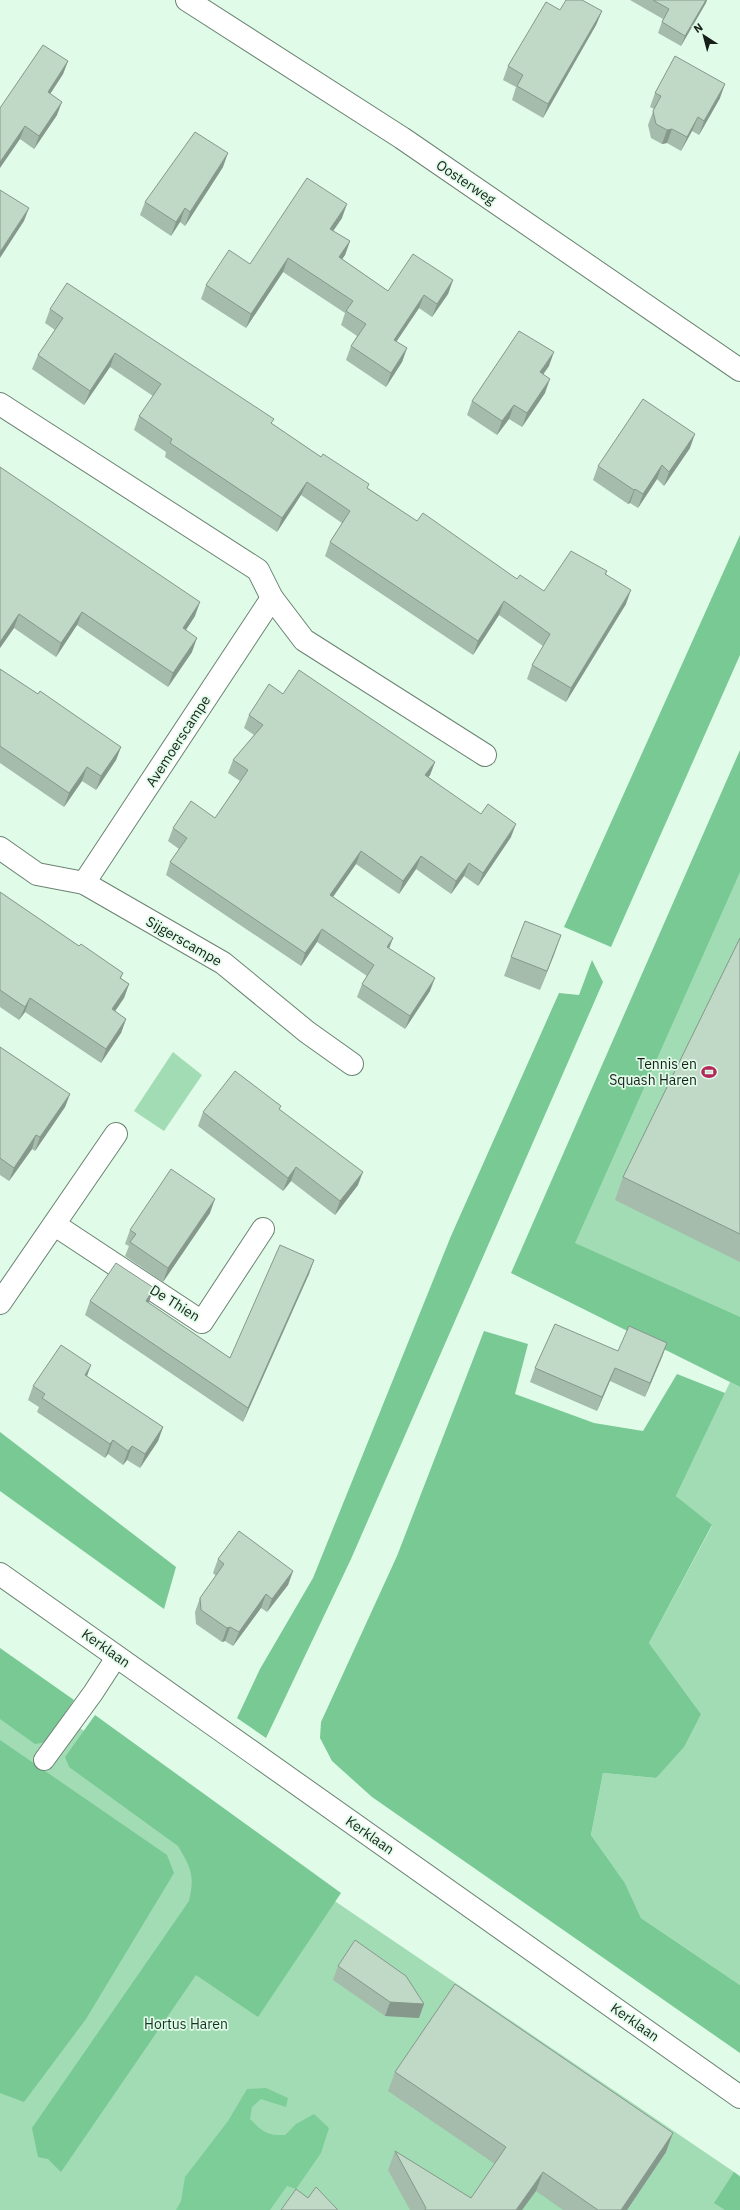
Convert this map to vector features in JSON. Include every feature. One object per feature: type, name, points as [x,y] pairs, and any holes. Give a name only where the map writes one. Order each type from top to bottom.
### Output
[{"type":"street","name":"Oosterweg","points":[[187,0],[402,138],[740,370]]},
{"type":"street","points":[[0,404],[258,570],[272,598],[304,640],[485,755]]},
{"type":"street","name":"Avemoerscampe","points":[[84,883],[272,598]]},
{"type":"street","name":"Sijgerscampe","points":[[0,848],[37,874],[84,883],[223,963],[307,1032],[352,1064]]},
{"type":"street","points":[[0,1303],[55,1225],[116,1134]]},
{"type":"street","name":"De Thien","points":[[55,1225],[202,1322],[263,1229]]},
{"type":"street","name":"Kerklaan","points":[[0,1574],[740,2096]]},
{"type":"lane","points":[[44,1760],[93,1693],[117,1656]]},
{"type":"green space","points":[[740,817],[740,1343],[544,1246]]},
{"type":"green space","points":[[173,1052],[202,1075],[164,1131],[134,1111]]},
{"type":"green space","points":[[730,1382],[740,1387],[740,1985],[641,1918],[625,1883],[591,1835],[603,1773],[656,1778],[701,1714],[649,1643],[712,1526],[676,1496]]},
{"type":"green space","name":"Hortus Haren","points":[[0,1670],[74,1724],[740,2176],[740,2210],[0,2210]]},
{"type":"shaded area","points":[[740,535],[740,655],[611,947],[564,927]]},
{"type":"shaded area","points":[[740,750],[740,872],[575,1243],[740,1317],[740,1387],[511,1273]]},
{"type":"shaded area","points":[[592,960],[603,982],[351,1559],[266,1738],[237,1718],[260,1669],[313,1578],[451,1236],[559,993],[579,995]]},
{"type":"shaded area","points":[[484,1331],[528,1344],[515,1394],[594,1423],[643,1431],[677,1374],[725,1393],[676,1496],[712,1525],[649,1643],[701,1714],[684,1747],[656,1778],[603,1773],[591,1835],[625,1883],[641,1918],[740,1985],[740,2053],[372,1797],[332,1761],[320,1738],[321,1722],[397,1556]]},
{"type":"shaded area","points":[[0,1432],[176,1567],[164,1609],[0,1491]]},
{"type":"shaded area","points":[[0,1648],[74,1700],[46,1742],[35,1744],[0,1719]]},
{"type":"shaded area","points":[[95,1715],[341,1893],[258,2017],[196,1975],[61,2172],[48,2159],[38,2157],[32,2128],[189,1901],[192,1885],[189,1866],[178,1846],[69,1767],[65,1757]]},
{"type":"shaded area","points":[[0,1740],[167,1855],[174,1873],[86,2019],[24,2102],[0,2093]]},
{"type":"shaded area","points":[[266,2088],[288,2098],[286,2107],[261,2099],[252,2107],[250,2119],[265,2132],[274,2135],[285,2135],[296,2124],[314,2114],[329,2128],[321,2153],[296,2189],[287,2186],[270,2210],[176,2210],[181,2201],[185,2177],[228,2121],[247,2089]]},
{"type":"shaded area","points":[[734,2172],[740,2177],[740,2210],[725,2210],[714,2203]]},
{"type":"building","points":[[566,0],[582,0],[602,11],[548,104],[517,86],[523,75],[508,66],[546,2],[560,10]]},
{"type":"building","points":[[653,0],[706,0],[685,36],[662,22],[669,9]]},
{"type":"building","points":[[43,45],[68,61],[48,92],[62,102],[39,136],[25,126],[0,162],[0,108]]},
{"type":"building","points":[[675,56],[725,84],[704,121],[698,117],[687,137],[672,129],[667,130],[656,124],[653,111],[661,96],[655,93]]},
{"type":"building","points":[[195,132],[228,153],[190,212],[185,208],[176,222],[145,202]]},
{"type":"building","points":[[307,178],[347,204],[330,229],[350,241],[339,257],[388,291],[413,254],[453,280],[437,304],[424,295],[394,340],[407,348],[391,373],[351,346],[366,324],[346,311],[353,301],[288,258],[251,314],[206,285],[229,250],[250,264]]},
{"type":"building","points":[[0,190],[29,208],[0,252]]},
{"type":"building","points":[[67,283],[274,419],[271,423],[321,457],[323,454],[369,484],[367,488],[417,521],[423,513],[517,579],[520,575],[544,591],[571,551],[607,571],[605,574],[631,590],[571,688],[532,665],[550,634],[504,601],[478,641],[330,542],[350,511],[307,482],[282,518],[170,443],[172,439],[139,416],[161,384],[115,353],[90,391],[38,355],[63,318],[50,309]]},
{"type":"building","points":[[519,331],[554,352],[540,372],[550,379],[527,413],[514,405],[502,421],[472,401]]},
{"type":"building","points":[[643,399],[695,434],[669,472],[662,465],[643,494],[635,489],[634,490],[598,466]]},
{"type":"building","points":[[0,467],[200,602],[183,628],[197,638],[173,673],[82,612],[61,643],[19,614],[0,642]]},
{"type":"building","points":[[0,669],[38,694],[40,691],[121,747],[101,776],[87,767],[69,793],[0,746]]},
{"type":"building","points":[[299,670],[435,762],[425,775],[481,814],[488,804],[516,824],[483,873],[469,863],[456,881],[421,856],[403,881],[361,851],[330,895],[393,938],[387,947],[435,978],[410,1016],[362,984],[374,965],[322,929],[305,953],[170,862],[187,838],[173,828],[191,801],[215,818],[248,770],[233,760],[263,725],[249,715],[269,684],[283,694]]},
{"type":"building","points":[[0,892],[79,946],[81,944],[123,973],[120,978],[129,984],[112,1009],[126,1019],[106,1049],[30,998],[25,1007],[0,990]]},
{"type":"building","points":[[525,921],[561,935],[547,971],[511,957]]},
{"type":"building","name":"Tennis en Squash Haren","points":[[740,938],[740,1234],[623,1177]]},
{"type":"building","points":[[0,1047],[70,1094],[40,1137],[36,1135],[14,1168],[0,1158]]},
{"type":"building","points":[[235,1071],[281,1106],[279,1109],[363,1172],[340,1201],[296,1167],[288,1178],[203,1112]]},
{"type":"building","points":[[171,1169],[215,1199],[168,1268],[130,1242],[136,1234],[130,1230]]},
{"type":"building","points":[[280,1245],[314,1260],[248,1408],[90,1301],[116,1263],[154,1288],[146,1301],[230,1358]]},
{"type":"building","points":[[555,1324],[618,1351],[629,1326],[667,1343],[650,1383],[615,1368],[602,1397],[535,1368]]},
{"type":"building","points":[[61,1345],[91,1365],[85,1375],[163,1427],[145,1454],[132,1446],[128,1451],[113,1440],[110,1444],[42,1398],[45,1394],[33,1386]]},
{"type":"building","points":[[239,1531],[293,1571],[272,1599],[266,1594],[239,1632],[230,1627],[227,1628],[201,1610],[200,1598],[224,1564],[218,1559]]},
{"type":"building","points":[[355,1940],[406,1976],[424,2004],[390,2002],[338,1966]]},
{"type":"building","points":[[455,1984],[673,2133],[621,2210],[598,2210],[543,2172],[516,2210],[425,2210],[426,2208],[395,2151],[471,2198],[506,2147],[395,2072]]},
{"type":"building","points":[[316,2187],[338,2210],[281,2210],[296,2189],[308,2198]]},
{"type":"place","name":"Tennis en Squash Haren","points":[[709,1072]]}]
